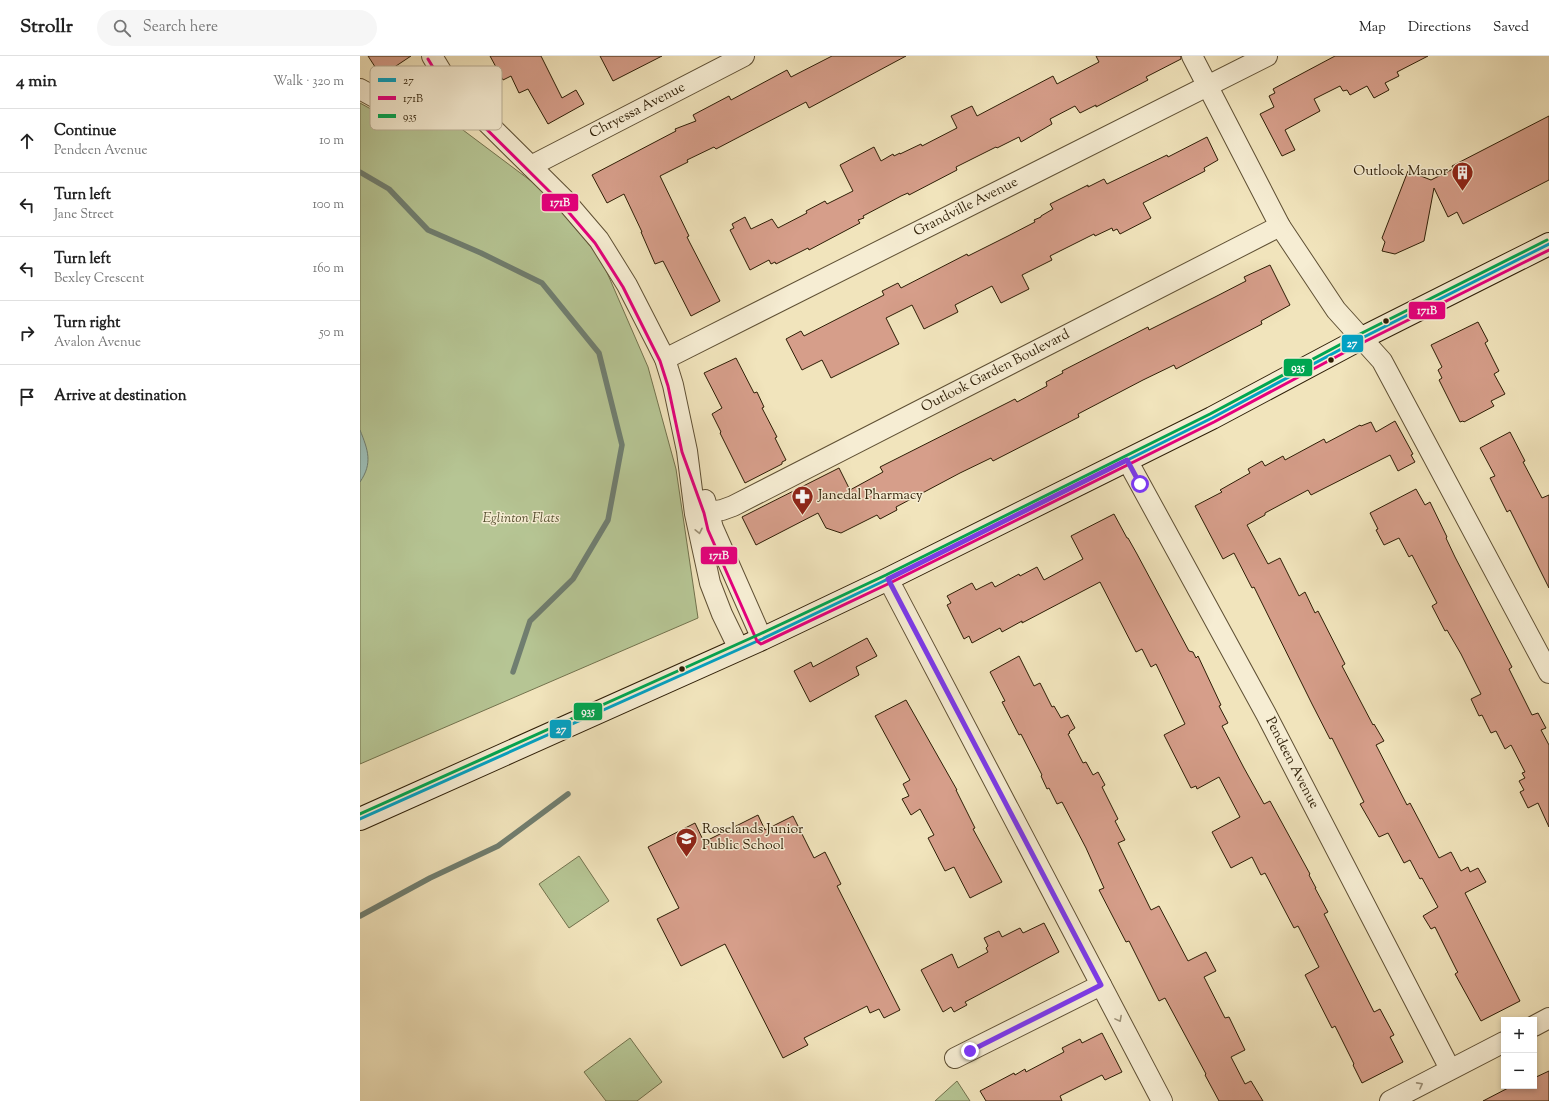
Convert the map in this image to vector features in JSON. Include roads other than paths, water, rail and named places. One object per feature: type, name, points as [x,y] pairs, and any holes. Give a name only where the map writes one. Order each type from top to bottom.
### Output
[{"type":"main road","points":[[360,819],[762,639],[888,579],[1212,418],[1362,338],[1549,244]]},
{"type":"street","points":[[432,56],[438,66]]},
{"type":"street","name":"Chryessa Avenue","points":[[531,166],[744,56]]},
{"type":"street","points":[[1192,56],[1280,226],[1336,310],[1382,361],[1549,673]]},
{"type":"street","name":"Grandville Avenue","points":[[665,359],[1267,56]]},
{"type":"street","points":[[360,89],[370,95]]},
{"type":"street","points":[[495,130],[563,198],[600,240],[627,285],[665,359],[673,385],[687,451],[696,514],[710,583],[722,614],[739,649]]},
{"type":"street","name":"Outlook Garden Boulevard","points":[[709,512],[722,510],[733,506],[1280,226]]},
{"type":"street","points":[[687,451],[709,512],[713,528],[762,639]]},
{"type":"street","name":"Pendeen Avenue","points":[[1127,460],[1266,714],[1450,1069]]},
{"type":"street","points":[[888,579],[1162,1101]]},
{"type":"street","points":[[955,1058],[1101,985]]},
{"type":"street","points":[[1537,1024],[1549,1018]]},
{"type":"street","points":[[1390,1101],[1501,1044]]},
{"type":"water","points":[[360,430],[367,450],[368,462],[367,469],[360,482]]},
{"type":"waterway","points":[[360,172],[389,189],[428,230],[481,253],[542,283],[599,353],[622,445],[608,520],[573,579],[530,621],[513,672]]},
{"type":"waterway","points":[[360,916],[430,878],[498,846],[568,794]]},
{"type":"place","name":"Outlook Manor","points":[[1463,192]]},
{"type":"place","name":"Janedal Pharmacy","points":[[802,516]]},
{"type":"place","name":"Roselands Junior Public School","points":[[686,858]]},
{"type":"park label","name":"Eglinton Flats","points":[[521,519]]}]
